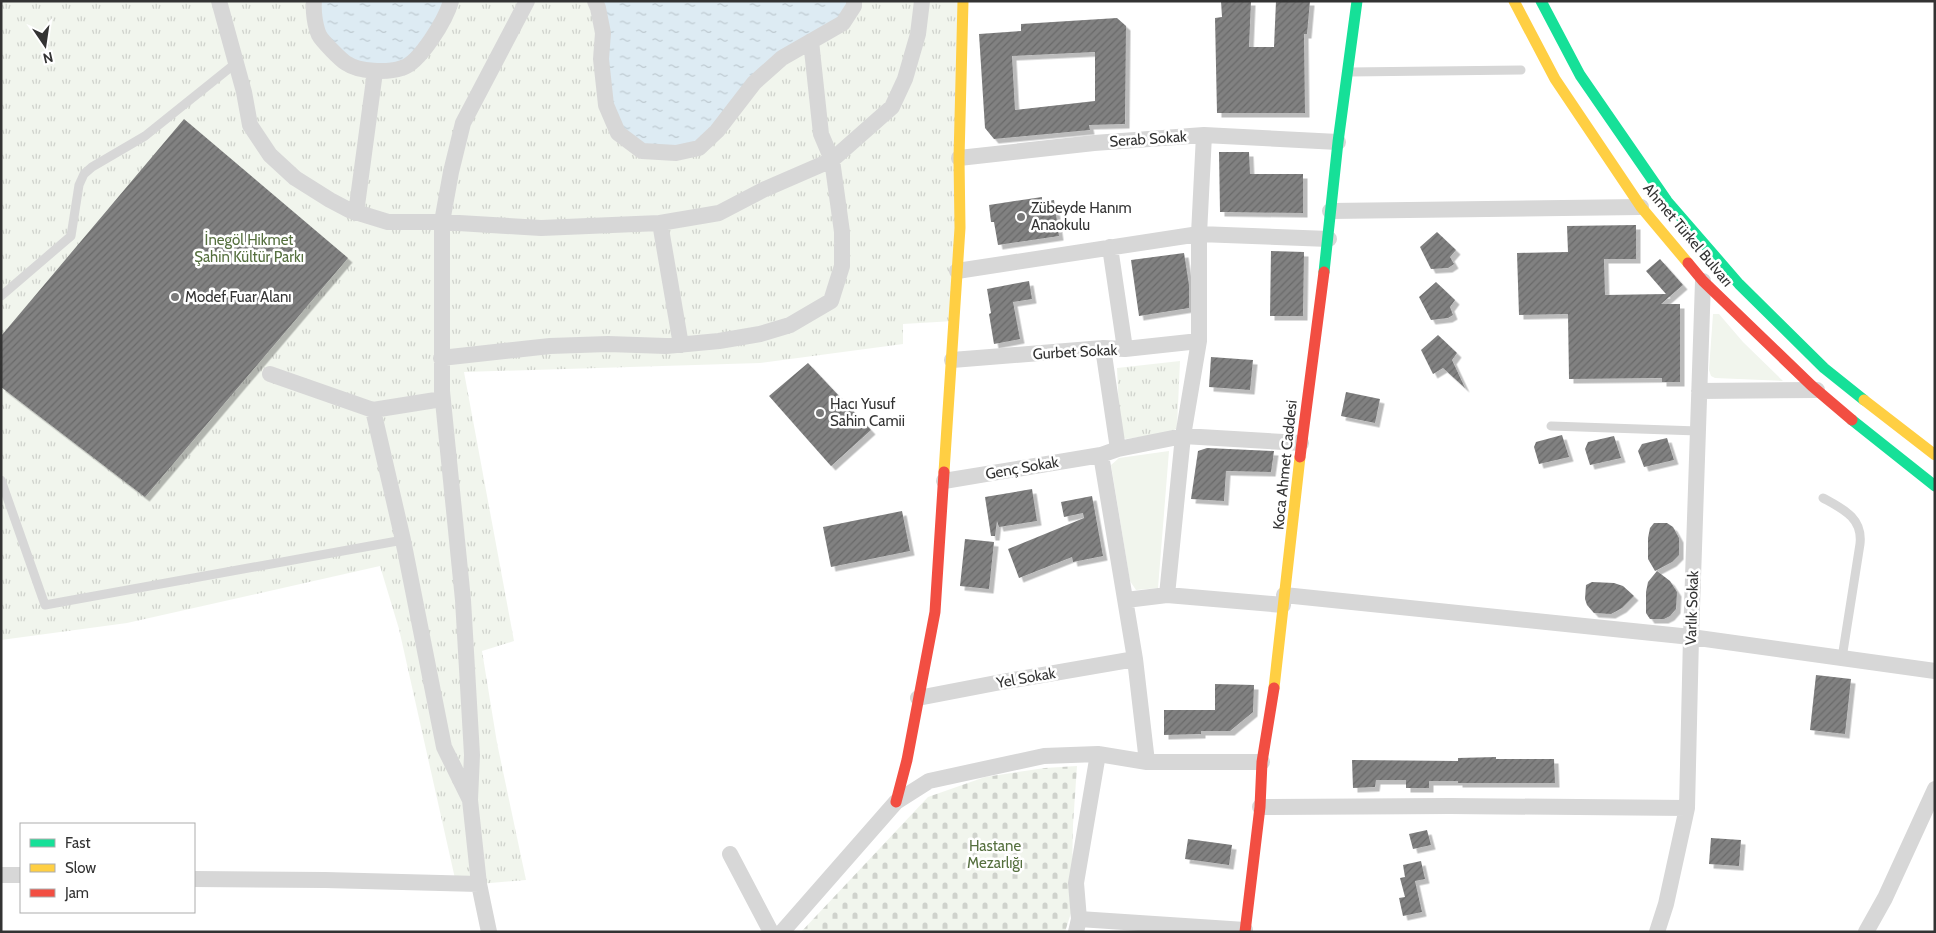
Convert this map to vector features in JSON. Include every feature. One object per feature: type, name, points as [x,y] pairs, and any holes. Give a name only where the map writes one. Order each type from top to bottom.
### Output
[{"type":"street","points":[[219,1],[250,125],[270,155],[295,178],[330,200],[356,213],[388,222],[442,222],[541,228],[660,223],[718,213],[832,160],[892,107],[905,79],[918,34],[922,1]]},
{"type":"street","points":[[314,1],[313,9],[320,36],[346,64],[375,72],[404,68],[425,49],[448,11],[451,1]]},
{"type":"street","points":[[489,932],[479,884],[470,800],[472,755],[463,600],[442,399],[442,222],[451,172],[463,123],[527,1]]},
{"type":"street","points":[[595,1],[603,34],[601,59],[606,105],[618,133],[642,151],[676,153],[699,148],[717,131],[754,83],[782,58],[843,23],[854,6],[854,1]]},
{"type":"street","points":[[896,802],[907,760],[935,612],[960,228],[959,158],[963,1]]},
{"type":"street","name":"Koca Ahmet Caddesi","points":[[1245,931],[1260,807],[1262,762],[1273,694],[1301,443],[1329,239],[1330,211],[1338,142],[1357,1]]},
{"type":"street","name":"Ahmet Türkel Bulvarı","points":[[1514,1],[1555,79],[1641,206],[1703,281],[1816,390],[1935,486]]},
{"type":"street","name":"Ahmet Türkel Bulvarı","points":[[1541,1],[1580,75],[1667,201],[1739,284],[1824,368],[1935,455]]},
{"type":"street","points":[[442,358],[550,346],[608,344],[666,346],[719,341],[760,334],[790,325],[831,301],[842,266],[842,232],[832,160],[821,134],[812,41]]},
{"type":"street","points":[[356,213],[375,72]]},
{"type":"street","points":[[1167,595],[1183,436],[1199,341],[1199,234],[1204,135]]},
{"type":"street","name":"Serab Sokak","points":[[959,158],[1094,143],[1204,135],[1338,142]]},
{"type":"street","points":[[1330,211],[1641,206]]},
{"type":"street","points":[[660,223],[681,344]]},
{"type":"street","points":[[957,271],[1199,234],[1329,239]]},
{"type":"street","points":[[1110,247],[1124,349]]},
{"type":"street","name":"Varlık Sokak","points":[[1657,932],[1666,904],[1688,808],[1690,637],[1703,281]]},
{"type":"street","name":"Gurbet Sokak","points":[[952,360],[1103,348],[1124,349],[1199,341]]},
{"type":"street","points":[[1103,348],[1118,449]]},
{"type":"street","points":[[270,374],[373,410],[442,399]]},
{"type":"street","points":[[1699,391],[1816,390]]},
{"type":"street","points":[[373,410],[404,540],[444,747],[470,800]]},
{"type":"street","name":"Genç Sokak","points":[[944,481],[1101,455],[1118,449],[1183,436],[1301,443]]},
{"type":"street","points":[[1101,455],[1135,659],[1147,762]]},
{"type":"street","points":[[1126,600],[1167,595],[1284,600],[1690,637],[1935,672]]},
{"type":"street","name":"Yel Sokak","points":[[918,698],[996,682],[1135,659]]},
{"type":"street","points":[[782,932],[896,802],[929,781],[1044,756],[1098,754],[1147,762],[1262,762]]},
{"type":"street","points":[[1098,754],[1076,882],[1077,925],[1245,931]]},
{"type":"street","points":[[1866,932],[1885,898],[1935,789]]},
{"type":"street","points":[[1260,807],[1688,808]]},
{"type":"street","points":[[730,854],[770,932]]},
{"type":"street","points":[[1,875],[20,876]]},
{"type":"street","points":[[195,879],[479,884]]},
{"type":"lane","points":[[1,296],[71,236],[84,174],[92,167],[145,136],[236,63]]},
{"type":"lane","points":[[1347,72],[1521,70]]},
{"type":"lane","points":[[1551,426],[1698,431]]},
{"type":"lane","points":[[1,480],[45,605],[404,540]]},
{"type":"lane","points":[[1823,498],[1849,513],[1856,521],[1860,532],[1860,544],[1842,658]]},
{"type":"green space","name":"İnegöl Hikmet Şahin Kültür Parkı","points":[[1,1],[963,1],[954,321],[903,324],[903,344],[760,363],[464,372],[514,641],[482,651],[497,743],[526,880],[479,884],[456,883],[399,629],[380,566],[127,623],[1,640]]},
{"type":"green space","points":[[1713,314],[1719,314],[1743,342],[1783,381],[1715,378],[1711,376],[1709,370]]},
{"type":"green space","points":[[1180,361],[1177,428],[1172,432],[1126,439],[1120,436],[1117,368]]},
{"type":"green space","points":[[1169,451],[1158,588],[1136,590],[1130,581],[1111,465],[1119,458]]},
{"type":"green space","name":"Hastane Mezarlığı","points":[[1077,766],[1073,825],[1071,913],[1065,932],[801,932],[928,797],[985,777],[1045,768]]},
{"type":"water","points":[[314,1],[451,1],[404,68],[346,64],[320,36]]},
{"type":"water","points":[[595,1],[854,1],[854,6],[782,58],[699,148],[642,151],[618,133]]},
{"type":"building","points":[[1221,1],[1251,1],[1249,47],[1274,47],[1276,1],[1310,1],[1307,34],[1304,34],[1305,113],[1217,113],[1215,18],[1222,17]]},
{"type":"building","points":[[1117,18],[1126,26],[1125,124],[1089,125],[1090,130],[994,139],[985,128],[979,34],[1021,31],[1021,24]],"holes":[[[1095,52],[1095,101],[1015,110],[1012,56]]]},
{"type":"building","name":"Modef Fuar Alanı","points":[[184,119],[348,258],[145,497],[1,387],[1,336]]},
{"type":"building","points":[[1219,152],[1249,152],[1250,174],[1303,174],[1303,213],[1220,212]]},
{"type":"building","points":[[1042,197],[1042,202],[1054,200],[1059,236],[998,245],[994,222],[991,222],[989,205]]},
{"type":"building","points":[[1636,225],[1636,259],[1604,259],[1605,295],[1666,294],[1646,271],[1660,259],[1683,285],[1661,304],[1680,304],[1680,382],[1662,382],[1662,378],[1569,379],[1568,314],[1519,315],[1517,253],[1568,252],[1567,226]]},
{"type":"building","points":[[1437,232],[1456,250],[1450,257],[1454,264],[1448,268],[1431,269],[1420,247]]},
{"type":"building","points":[[1271,251],[1304,252],[1303,316],[1270,316]]},
{"type":"building","points":[[1184,253],[1189,285],[1189,308],[1139,316],[1131,260]]},
{"type":"building","points":[[1029,281],[1032,299],[1013,302],[1020,339],[994,344],[987,289]]},
{"type":"building","points":[[1436,282],[1455,300],[1450,307],[1453,315],[1448,318],[1431,320],[1419,297]]},
{"type":"building","points":[[1438,335],[1457,353],[1452,360],[1465,388],[1443,368],[1433,374],[1421,350]]},
{"type":"building","points":[[1211,357],[1253,360],[1250,390],[1209,387]]},
{"type":"building","name":"Hacı Yusuf Sahin Camii","points":[[808,363],[871,430],[831,466],[769,396]]},
{"type":"building","points":[[1346,392],[1380,399],[1375,423],[1341,416]]},
{"type":"building","points":[[1562,435],[1569,457],[1539,464],[1534,447],[1536,442]]},
{"type":"building","points":[[1614,436],[1621,458],[1590,465],[1585,449],[1588,442]]},
{"type":"building","points":[[1667,438],[1674,460],[1644,467],[1638,451],[1642,444]]},
{"type":"building","points":[[1207,448],[1274,451],[1271,472],[1226,471],[1224,501],[1191,499],[1198,451]]},
{"type":"building","points":[[1032,489],[1037,521],[999,527],[997,521],[995,536],[991,536],[985,497]]},
{"type":"building","points":[[1092,496],[1103,556],[1073,562],[1072,557],[1019,578],[1008,549],[1084,518],[1083,513],[1064,517],[1061,502]]},
{"type":"building","points":[[902,511],[910,551],[831,567],[823,527]]},
{"type":"building","points":[[1654,523],[1667,523],[1673,527],[1679,538],[1679,555],[1672,562],[1655,571],[1648,559],[1648,538],[1650,528]]},
{"type":"building","points":[[965,539],[994,542],[989,589],[960,586]]},
{"type":"building","points":[[1657,571],[1670,581],[1677,592],[1676,609],[1670,616],[1664,619],[1650,619],[1646,613],[1646,592],[1648,582]]},
{"type":"building","points":[[1592,582],[1614,583],[1623,586],[1634,596],[1622,608],[1611,614],[1594,613],[1587,605],[1585,599],[1586,585]]},
{"type":"building","points":[[1816,675],[1851,679],[1845,734],[1810,730]]},
{"type":"building","points":[[1215,684],[1254,685],[1253,712],[1230,731],[1201,731],[1201,734],[1164,735],[1164,710],[1215,710]]},
{"type":"building","points":[[1496,757],[1496,759],[1554,759],[1555,783],[1458,783],[1458,781],[1429,781],[1429,788],[1406,788],[1406,780],[1376,780],[1375,787],[1353,788],[1352,760],[1458,761],[1458,758]]},
{"type":"building","points":[[1427,830],[1431,845],[1413,849],[1409,834]]},
{"type":"building","points":[[1711,838],[1741,840],[1739,866],[1709,864]]},
{"type":"building","points":[[1188,839],[1232,845],[1229,865],[1185,859]]},
{"type":"building","points":[[1421,861],[1425,879],[1415,881],[1422,912],[1403,916],[1399,898],[1405,897],[1400,878],[1405,877],[1403,865]]},
{"type":"traffic: fast","points":[[1324,272],[1338,142],[1357,1]]},
{"type":"traffic: fast","points":[[1541,1],[1580,75],[1667,201],[1739,284],[1824,368],[1864,400]]},
{"type":"traffic: fast","points":[[1852,420],[1935,486]]},
{"type":"traffic: slow","points":[[944,472],[960,228],[959,158],[963,1]]},
{"type":"traffic: slow","points":[[1514,1],[1555,79],[1641,207],[1688,263]]},
{"type":"traffic: slow","points":[[1864,400],[1935,455]]},
{"type":"traffic: slow","points":[[1274,688],[1300,457]]},
{"type":"traffic: jam","points":[[1688,263],[1703,281],[1812,386],[1852,420]]},
{"type":"traffic: jam","points":[[1300,457],[1324,272]]},
{"type":"traffic: jam","points":[[896,802],[907,760],[935,612],[944,472]]},
{"type":"traffic: jam","points":[[1245,932],[1260,807],[1262,762],[1274,688]]},
{"type":"place","name":"Zübeyde Hanım Anaokulu","points":[[1021,217]]},
{"type":"place","name":"Modef Fuar Alanı","points":[[175,297]]},
{"type":"place","name":"Hacı Yusuf Sahin Camii","points":[[820,413]]}]
